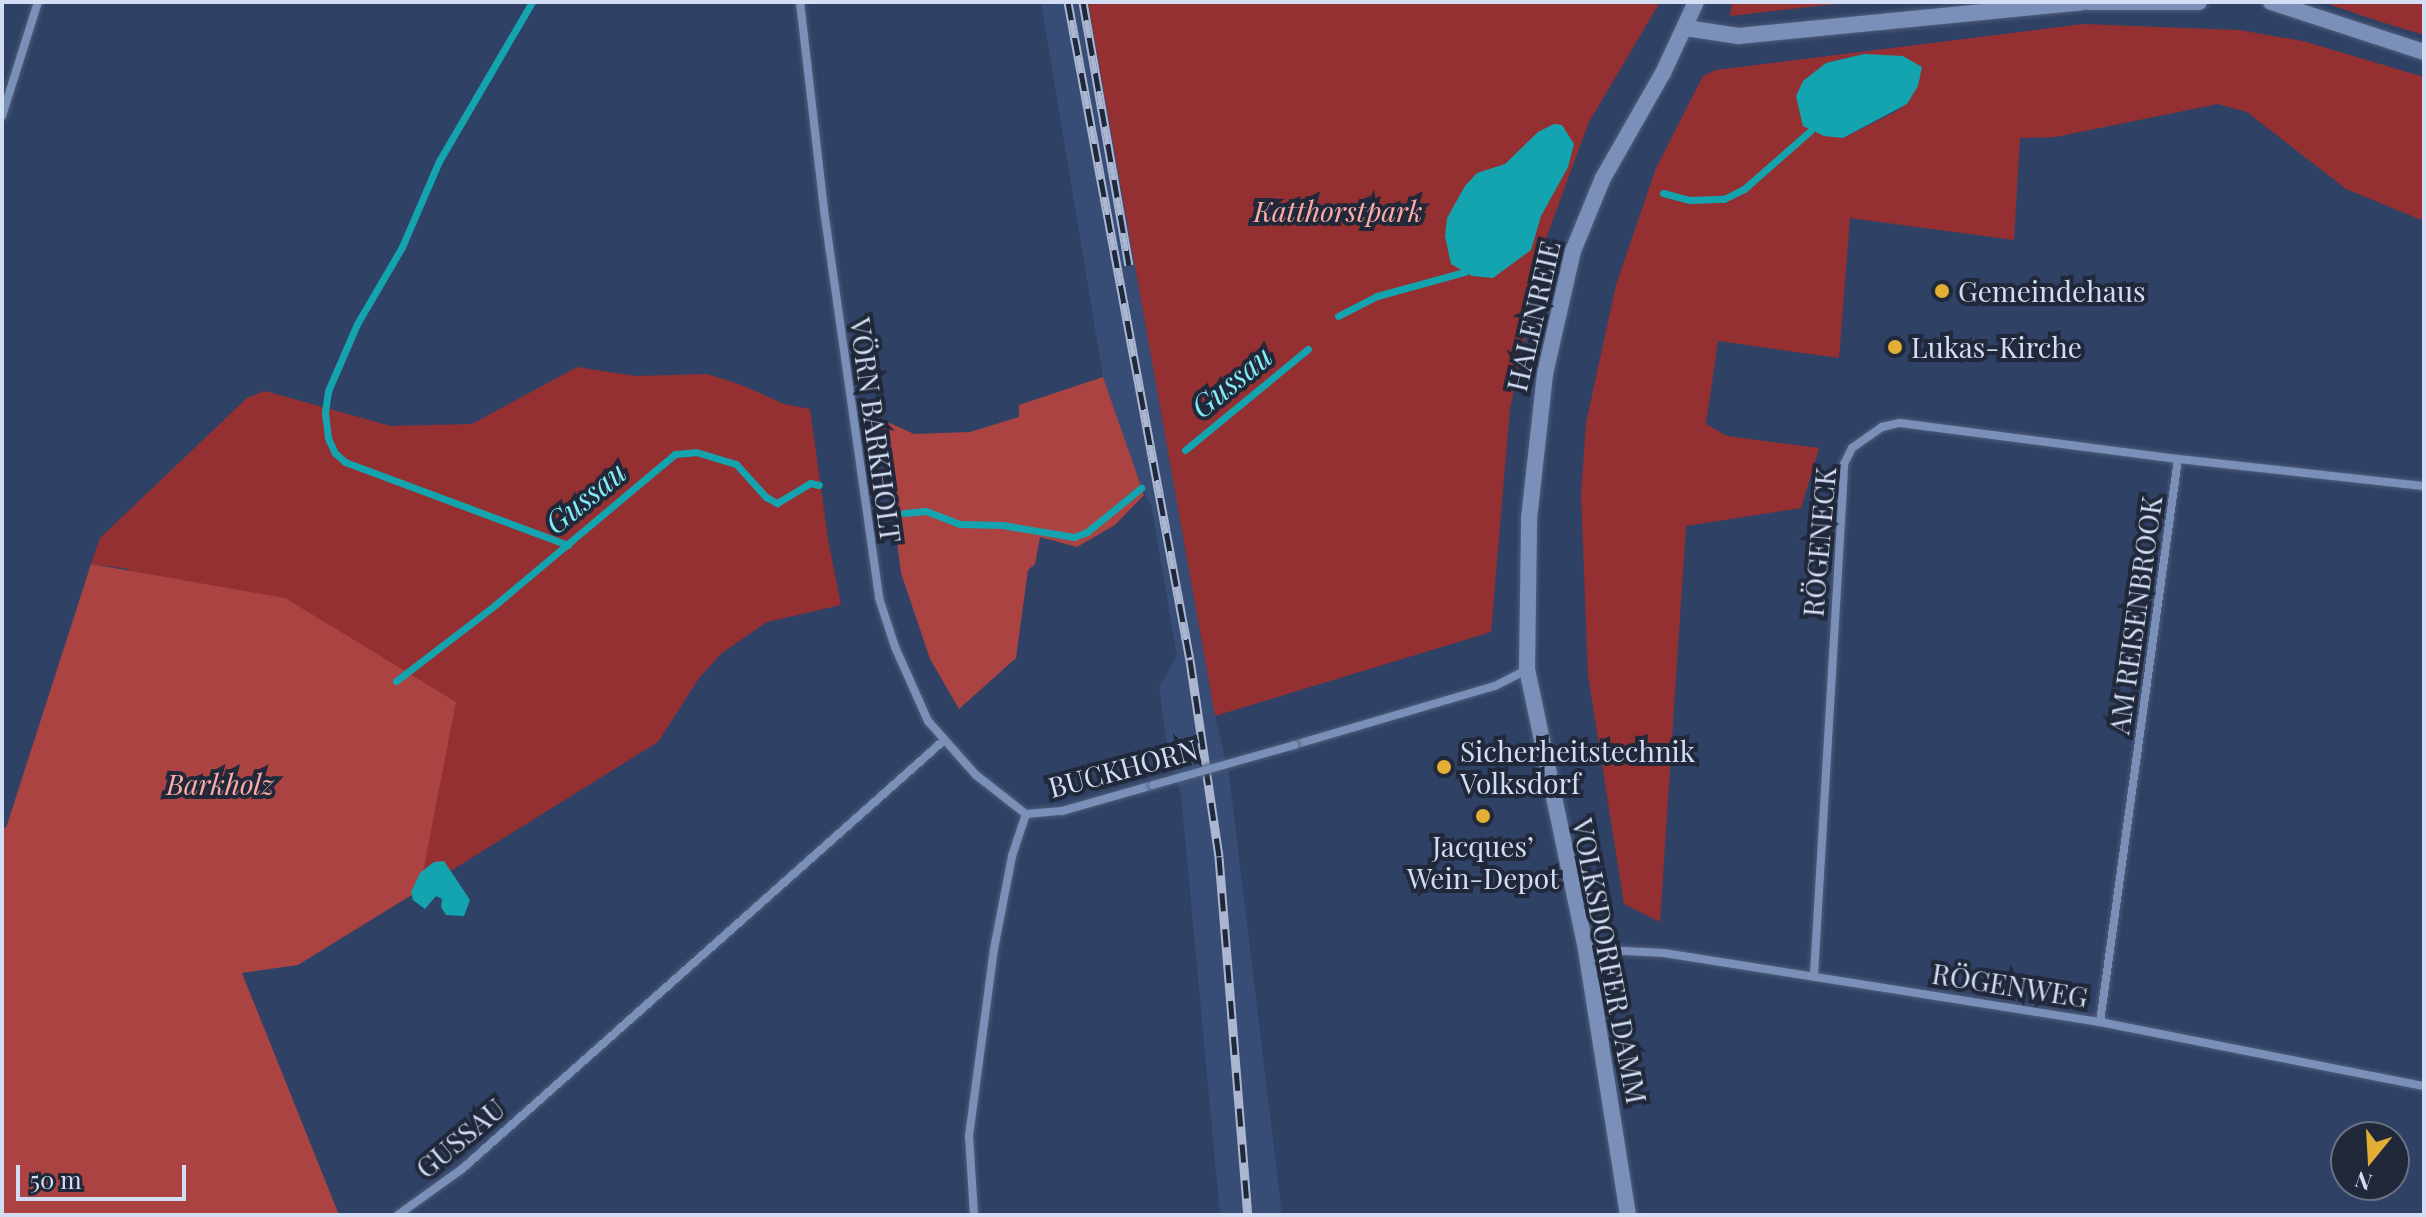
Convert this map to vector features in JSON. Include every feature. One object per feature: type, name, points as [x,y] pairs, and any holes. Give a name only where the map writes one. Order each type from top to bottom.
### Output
[{"type":"main road","name":"HALENREIE","points":[[1527,670],[1533,463],[1556,316],[1582,223],[1686,28],[1696,2]]},
{"type":"main road","points":[[1686,28],[1715,35],[1738,36],[2082,2]]},
{"type":"main road","points":[[2089,2],[2199,2]]},
{"type":"main road","points":[[2271,2],[2424,52]]},
{"type":"main road","name":"VOLKSDORFER DAMM","points":[[1527,670],[1586,949],[1628,1215]]},
{"type":"street","points":[[2,116],[38,2]]},
{"type":"street","name":"VÖRN BARKHOLT","points":[[800,2],[824,210],[879,598],[917,698],[943,741],[976,775],[1026,814]]},
{"type":"street","name":"RÖGENECK","points":[[1814,975],[1844,464],[1852,448],[1882,427],[1900,423],[2178,459]]},
{"type":"street","name":"AM REISENBROOK","points":[[2100,1022],[2178,459],[2424,486]]},
{"type":"street","name":"BUCKHORN","points":[[974,1215],[971,1121],[994,949],[1012,856],[1026,814],[1062,811],[1294,745],[1495,686],[1527,670]]},
{"type":"street","name":"GUSSAU","points":[[398,1215],[462,1169],[943,741]]},
{"type":"street","name":"RÖGENWEG","points":[[1586,949],[1664,953],[1814,975],[2100,1022],[2424,1086]]},
{"type":"shaded area","points":[[1041,2],[1088,2],[1215,716],[1229,774],[1282,1215],[1220,1215],[1181,794],[1166,739],[1159,687],[1177,656],[1151,504],[1138,482],[1103,377]]},
{"type":"shaded area","points":[[1864,54],[1903,56],[1922,67],[1918,86],[1907,104],[1843,138],[1824,136],[1803,126],[1796,96],[1803,81],[1826,63]]},
{"type":"shaded area","points":[[1554,124],[1562,125],[1574,144],[1568,167],[1541,216],[1531,250],[1493,278],[1472,276],[1451,264],[1445,236],[1447,218],[1465,186],[1477,173],[1505,164],[1538,132]]},
{"type":"shaded area","points":[[444,861],[470,900],[464,916],[446,915],[441,907],[442,899],[436,896],[425,909],[413,900],[411,892],[420,873],[434,862]]},
{"type":"green space","name":"Katthorstpark","points":[[1088,2],[1660,2],[1589,122],[1545,241],[1510,409],[1491,632],[1215,716]]},
{"type":"green space","points":[[1732,2],[1854,2],[1730,16]]},
{"type":"green space","points":[[2322,2],[2424,2],[2424,35],[2378,21]]},
{"type":"green space","points":[[2083,24],[2239,30],[2303,41],[2424,77],[2424,221],[2346,189],[2247,112],[2218,104],[2055,137],[2020,138],[2014,240],[1850,218],[1839,358],[1718,341],[1706,424],[1727,436],[1819,448],[1801,508],[1686,526],[1660,922],[1624,904],[1588,675],[1581,495],[1586,423],[1616,285],[1656,168],[1703,76],[1716,70]],"holes":[[[1864,54],[1918,86],[1899,110],[1843,138],[1826,63]]]},
{"type":"green space","points":[[577,367],[635,376],[707,374],[784,404],[810,409],[828,539],[841,605],[767,622],[722,653],[699,678],[658,742],[423,888],[128,569],[91,564],[100,538],[247,398],[265,391],[391,426],[472,424]]},
{"type":"green space","points":[[1103,377],[1144,495],[1115,525],[1077,547],[1040,537],[1035,564],[1028,570],[1016,658],[959,709],[930,659],[901,573],[881,419],[914,434],[970,432],[1019,417],[1019,405]]},
{"type":"green space","name":"Barkholz","points":[[91,564],[285,598],[456,702],[423,872],[423,888],[298,965],[242,973],[339,1215],[2,1215],[2,827],[6,828]]},
{"type":"waterway","points":[[532,2],[439,161],[402,247],[357,324],[328,391],[325,413],[328,438],[335,453],[345,462],[568,545]]},
{"type":"waterway","name":"Gussau","points":[[1663,193],[1689,200],[1724,199],[1744,189],[1810,131]]},
{"type":"waterway","name":"Gussau","points":[[1338,316],[1377,296],[1465,272]]},
{"type":"waterway","name":"Gussau","points":[[1185,450],[1308,349]]},
{"type":"waterway","name":"Gussau","points":[[396,681],[495,605],[675,454],[696,452],[736,464],[766,497],[777,503],[810,483],[819,485]]},
{"type":"waterway","name":"Gussau","points":[[904,513],[926,511],[960,524],[1002,525],[1074,537],[1087,532],[1141,488]]},
{"type":"railway","points":[[1068,2],[1190,660],[1219,857],[1248,1215]]},
{"type":"railway","points":[[1083,2],[1129,265]]},
{"type":"place","name":"Gemeindehaus","points":[[1942,291]]},
{"type":"place","name":"Lukas-Kirche","points":[[1895,347]]},
{"type":"place","name":"Sicherheitstechnik Volksdorf","points":[[1444,767]]},
{"type":"place","name":"Jacques’ Wein-Depot","points":[[1483,816]]}]
